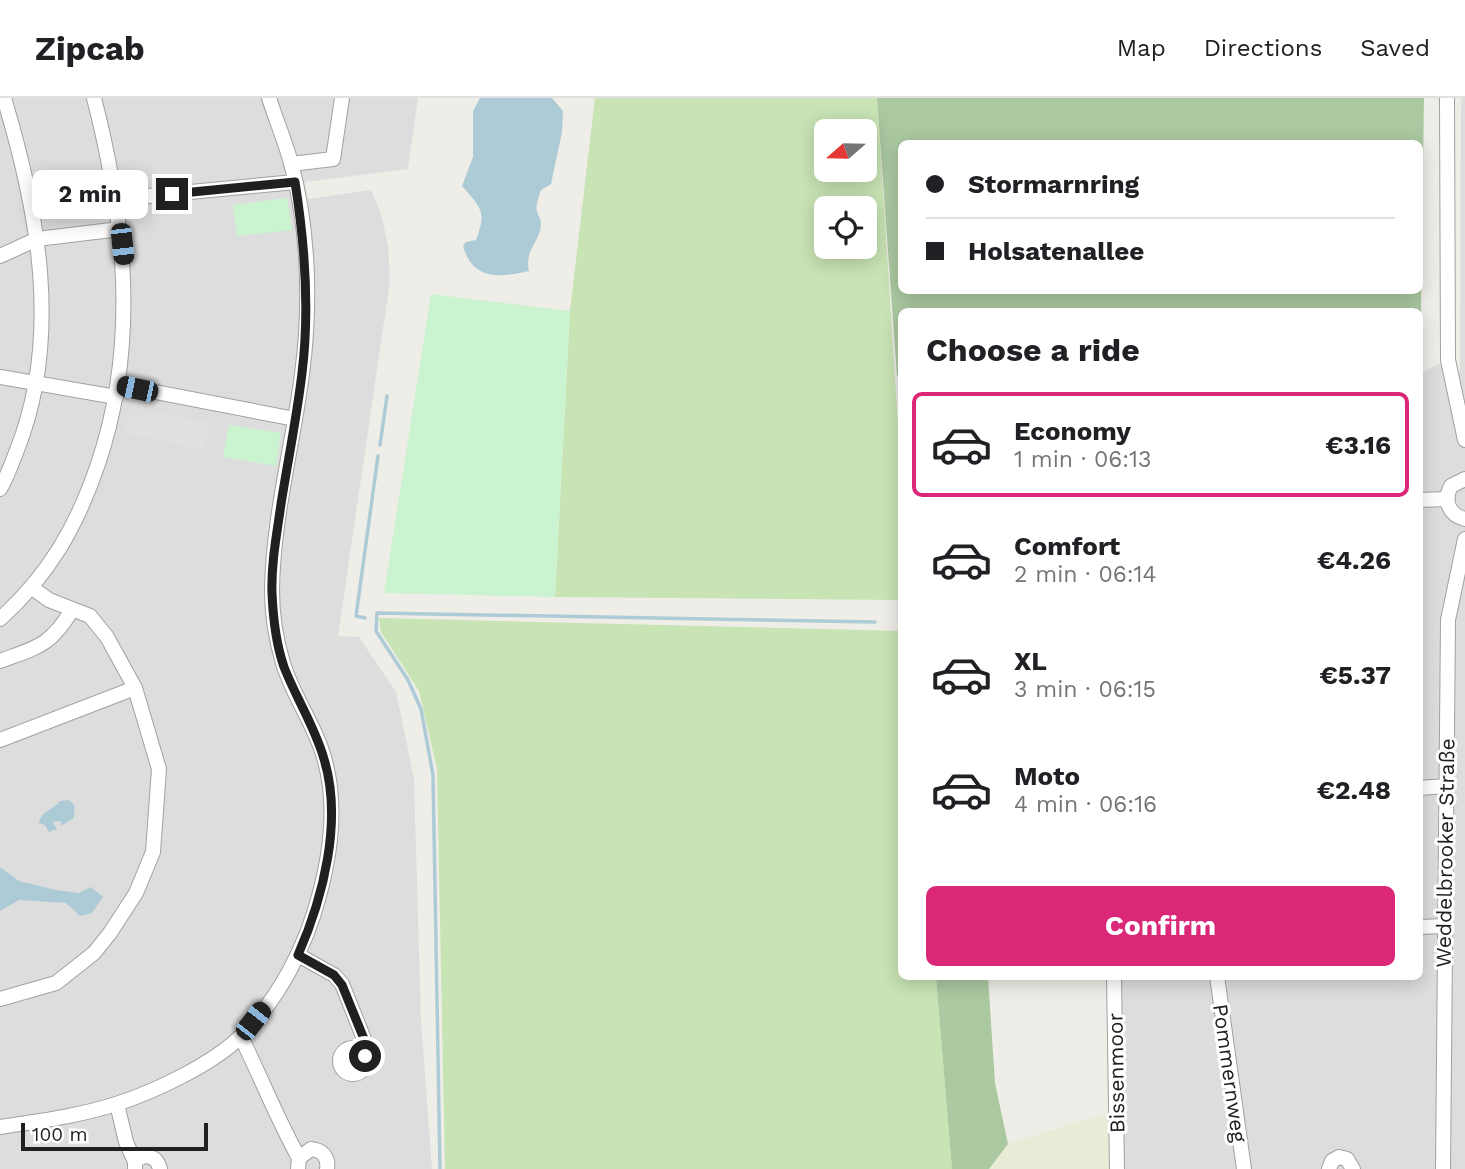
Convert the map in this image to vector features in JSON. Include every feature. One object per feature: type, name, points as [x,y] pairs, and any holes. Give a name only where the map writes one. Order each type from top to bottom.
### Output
[{"type":"street","points":[[0,489],[24,431],[36,383],[41,314],[37,239],[25,171],[4,98]]},
{"type":"street","points":[[0,619],[19,602],[53,561],[82,511],[103,450],[117,391],[125,326],[120,229],[94,98]]},
{"type":"street","points":[[0,1127],[86,1113],[117,1104],[189,1072],[241,1037],[278,990],[312,924],[327,866],[332,815],[325,761],[284,665],[275,626],[272,592],[274,548],[295,419],[307,319],[304,244],[291,164],[269,98]]},
{"type":"street","points":[[291,164],[333,159],[342,98]]},
{"type":"street","points":[[1447,98],[1448,360],[1465,440]]},
{"type":"street","points":[[116,200],[295,182]]},
{"type":"street","points":[[0,256],[37,239],[120,229]]},
{"type":"street","points":[[0,377],[117,391],[295,419]]},
{"type":"street","points":[[1465,479],[1451,486],[1447,499],[1451,511],[1465,519]]},
{"type":"street","points":[[1423,500],[1447,499]]},
{"type":"street","name":"Weddelbrooker Straße","points":[[1443,1169],[1448,620],[1465,539]]},
{"type":"street","points":[[0,999],[55,983],[94,953],[136,892],[153,852],[159,769],[135,688],[107,637],[90,616],[49,600],[31,587]]},
{"type":"street","points":[[0,612],[19,602]]},
{"type":"street","points":[[0,661],[46,643],[60,630],[72,610]]},
{"type":"street","points":[[0,740],[135,688]]},
{"type":"street","points":[[1423,788],[1446,786]]},
{"type":"street","points":[[1423,927],[1445,926]]},
{"type":"street","points":[[298,955],[334,975],[342,985],[364,1039],[363,1053]]},
{"type":"street","name":"Bissenmoor","points":[[1114,980],[1117,1169]]},
{"type":"street","name":"Pommernweg","points":[[1218,980],[1244,1169]]},
{"type":"street","points":[[241,1037],[299,1163],[311,1149],[320,1151],[327,1159],[327,1169]]},
{"type":"street","points":[[117,1104],[135,1166],[145,1156],[153,1157],[160,1169]]},
{"type":"street","points":[[1329,1169],[1332,1161],[1339,1157],[1347,1159],[1353,1169]]},
{"type":"shaded area","points":[[0,98],[418,98],[408,169],[305,182],[308,199],[371,190],[381,214],[388,245],[390,281],[338,636],[359,637],[396,692],[414,778],[421,1021],[432,1169],[0,1169]]},
{"type":"shaded area","points":[[1461,98],[1465,98],[1465,1169],[1117,1169],[1116,980],[1423,980],[1423,372],[1445,361],[1460,372]]},
{"type":"shaded area","points":[[147,410],[210,423],[204,450],[124,433],[128,414],[145,418]]},
{"type":"green space","points":[[595,98],[877,98],[898,425],[898,600],[555,597],[570,311]]},
{"type":"green space","points":[[877,98],[1424,98],[1423,167],[1423,140],[898,140],[898,294],[1421,294],[1421,308],[898,308],[898,376]]},
{"type":"green space","points":[[287,198],[292,230],[237,236],[233,205]]},
{"type":"green space","points":[[431,294],[570,311],[555,597],[384,593]]},
{"type":"green space","points":[[229,425],[281,433],[276,466],[223,457]]},
{"type":"green space","points":[[379,618],[898,631],[898,980],[936,980],[952,1169],[445,1169],[437,769],[419,691],[381,632]]},
{"type":"green space","points":[[936,980],[988,980],[995,1083],[1008,1144],[989,1169],[952,1169]]},
{"type":"green space","points":[[1112,1111],[1113,1169],[989,1169],[1008,1144]]},
{"type":"water","points":[[480,98],[552,98],[563,111],[562,132],[551,184],[541,190],[537,204],[541,222],[529,257],[529,271],[498,275],[480,271],[467,257],[463,246],[466,242],[476,240],[481,222],[478,205],[462,186],[473,157],[473,111]]},
{"type":"water","points":[[68,800],[74,805],[74,818],[61,826],[61,821],[53,822],[57,829],[49,832],[45,825],[39,823],[40,819],[60,801]]},
{"type":"water","points":[[0,867],[19,881],[79,893],[91,887],[103,897],[92,913],[80,916],[66,903],[19,900],[0,911]]},
{"type":"waterway","points":[[380,445],[387,396]]},
{"type":"waterway","points":[[365,618],[356,616],[378,456]]},
{"type":"waterway","points":[[440,1169],[433,775],[421,709],[408,680],[376,631],[377,613],[875,622]]},
{"type":"route","points":[[172,194],[295,182],[305,257],[307,319],[302,372],[274,548],[272,592],[275,626],[284,665],[325,761],[332,815],[327,866],[312,924],[298,955],[334,975],[342,985],[364,1039],[365,1056]]}]
